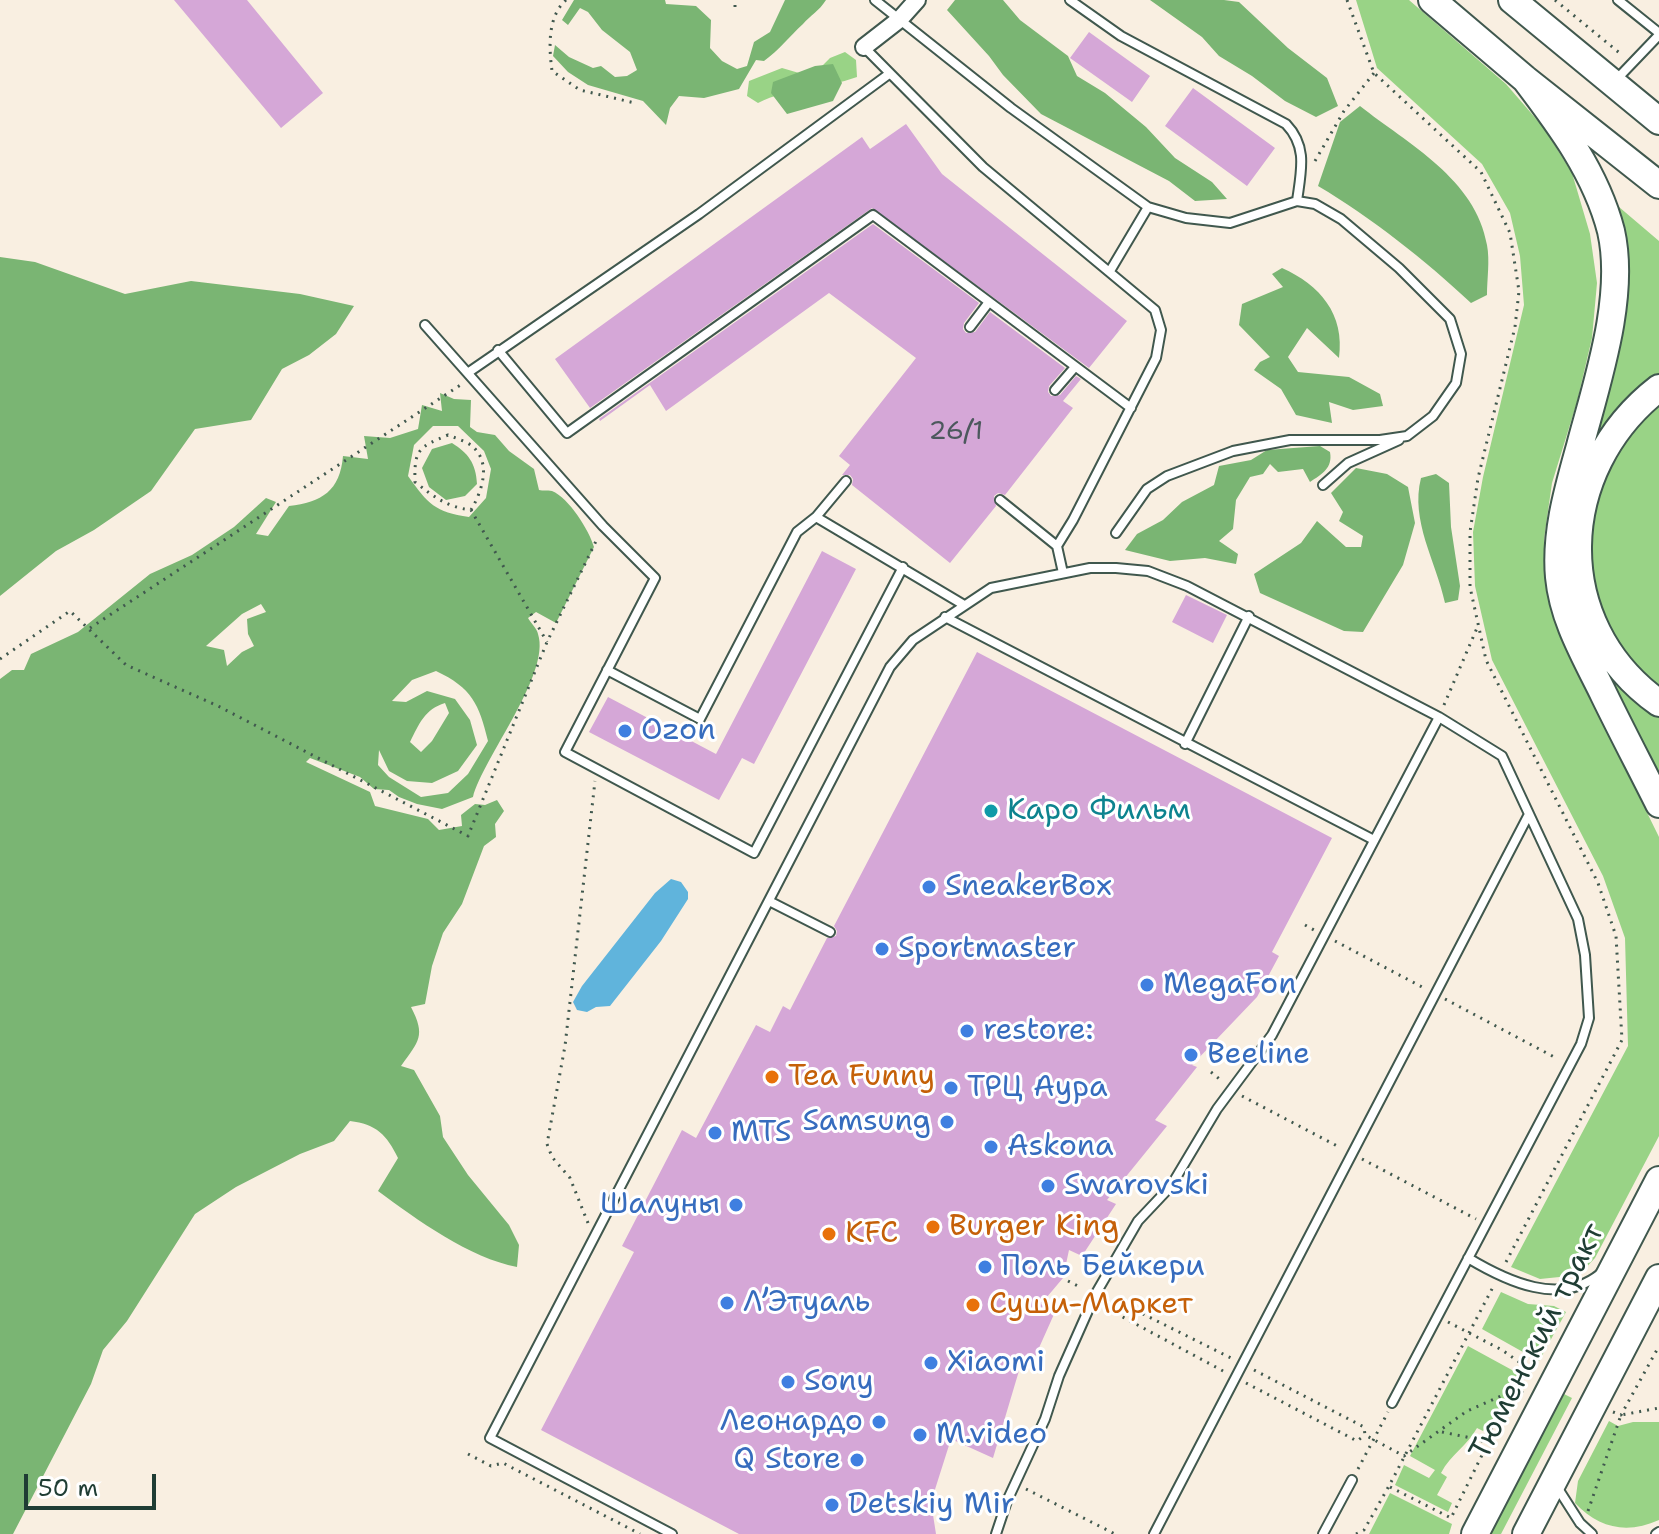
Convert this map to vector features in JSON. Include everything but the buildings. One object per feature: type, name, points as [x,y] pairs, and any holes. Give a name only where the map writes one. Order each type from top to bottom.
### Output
[{"type":"main road","points":[[1432,0],[1525,79],[1659,185]]},
{"type":"main road","points":[[1512,0],[1659,121]]},
{"type":"main road","points":[[1525,79],[1567,135],[1598,193],[1611,233],[1614,268],[1608,332],[1562,515],[1558,562],[1562,594],[1579,645],[1659,804]]},
{"type":"main road","points":[[1659,388],[1626,417],[1604,448],[1587,488],[1577,546],[1582,586],[1596,630],[1626,675],[1659,703]]},
{"type":"main road","name":"Тюменский тракт","points":[[1475,1534],[1659,1180]]},
{"type":"main road","points":[[1526,1534],[1659,1278]]},
{"type":"street","points":[[864,47],[900,19],[917,0]]},
{"type":"lane","points":[[875,0],[1011,108],[1148,207],[1186,218],[1230,223],[1297,201],[1315,204],[1341,219],[1399,268],[1450,319],[1461,354],[1456,383],[1433,416],[1407,436],[1348,463],[1323,485]]},
{"type":"lane","points":[[1070,0],[1121,36],[1286,124],[1298,137],[1302,165],[1297,201]]},
{"type":"lane","points":[[1613,84],[1659,34],[1618,0]]},
{"type":"lane","points":[[864,47],[983,167],[1155,310],[1161,330],[1156,358],[1057,546]]},
{"type":"lane","points":[[471,375],[498,350],[699,214],[889,74]]},
{"type":"lane","points":[[1110,271],[1148,207]]},
{"type":"lane","points":[[498,350],[567,433],[873,215],[1131,408]]},
{"type":"lane","points":[[970,327],[989,302]]},
{"type":"lane","points":[[425,325],[603,526],[655,578],[565,752],[754,853],[903,567]]},
{"type":"lane","points":[[1055,390],[1075,367]]},
{"type":"lane","points":[[1116,533],[1147,489],[1167,476],[1233,451],[1290,440],[1380,440],[1407,436]]},
{"type":"lane","points":[[607,670],[700,719],[797,532],[816,517],[846,481]]},
{"type":"lane","points":[[1000,500],[1057,546],[1063,573]]},
{"type":"lane","points":[[816,517],[964,605]]},
{"type":"lane","points":[[672,1534],[490,1438],[890,667],[913,640],[991,588],[1090,568],[1148,571],[1249,616],[1439,717],[1502,756],[1578,919],[1585,955],[1589,1018],[1581,1044],[1392,1403]]},
{"type":"lane","points":[[1185,744],[1249,616]]},
{"type":"lane","points":[[945,617],[1374,840]]},
{"type":"lane","points":[[996,1534],[1014,1483],[1045,1419],[1059,1376],[1095,1295],[1138,1221],[1171,1186],[1217,1109],[1272,1035],[1439,717]]},
{"type":"lane","points":[[1154,1534],[1528,816]]},
{"type":"lane","points":[[769,901],[830,932]]},
{"type":"lane","points":[[1468,1258],[1498,1276],[1537,1288],[1564,1291],[1586,1285],[1615,1261]]},
{"type":"lane","points":[[1323,1534],[1352,1480]]},
{"type":"lane","points":[[1554,1481],[1584,1527],[1592,1534]]},
{"type":"path","points":[[566,0],[560,5],[549,39],[552,71],[580,90],[635,103]]},
{"type":"path","points":[[735,0],[735,7]]},
{"type":"path","points":[[1555,0],[1632,63]]},
{"type":"path","points":[[1315,162],[1344,111],[1374,73]]},
{"type":"path","points":[[90,628],[471,375]]},
{"type":"path","points":[[448,435],[472,446],[484,464],[481,492],[471,510],[452,508],[415,482],[414,459],[426,444],[448,435]]},
{"type":"path","points":[[471,510],[547,642]]},
{"type":"path","points":[[0,659],[70,611],[126,665],[218,706],[468,836],[547,642],[603,526]]},
{"type":"path","points":[[1439,717],[1477,628]]},
{"type":"path","points":[[594,1237],[570,1178],[552,1157],[547,1144],[565,1046],[596,769]]},
{"type":"path","points":[[1389,1486],[1451,1518],[1484,1451],[1482,1440],[1524,1386],[1531,1371]]},
{"type":"path","points":[[1365,1435],[1404,1456],[1442,1432],[1467,1411],[1524,1386]]},
{"type":"path","points":[[1352,1480],[1392,1403]]},
{"type":"path","points":[[1584,1527],[1590,1498],[1621,1415],[1659,1408]]},
{"type":"path","points":[[1442,1432],[1482,1440]]},
{"type":"path","points":[[468,1454],[491,1466],[503,1463],[640,1534]]},
{"type":"path","points":[[1014,1483],[1115,1534]]},
{"type":"green space","points":[[574,0],[665,0],[666,4],[696,6],[711,20],[710,48],[722,61],[737,69],[747,66],[754,42],[770,32],[785,0],[826,0],[769,57],[764,61],[756,60],[739,89],[704,98],[679,96],[670,108],[666,125],[643,101],[588,85],[568,72],[553,56],[555,45],[569,57],[593,68],[601,66],[615,77],[627,76],[637,70],[630,52],[602,30],[588,12],[580,8],[568,25],[562,20]]},
{"type":"green space","points":[[955,0],[1003,0],[1020,20],[1068,56],[1077,76],[1105,93],[1146,127],[1175,158],[1212,182],[1227,199],[1195,201],[1169,181],[1041,114],[947,10]]},
{"type":"green space","points":[[1150,0],[1239,2],[1288,48],[1327,78],[1338,106],[1316,117],[1285,101],[1219,56],[1202,37]]},
{"type":"green space","points":[[1356,0],[1409,0],[1506,84],[1544,128],[1572,173],[1590,234],[1597,283],[1592,338],[1577,402],[1552,483],[1544,539],[1548,590],[1561,638],[1659,837],[1659,1136],[1595,1258],[1579,1275],[1540,1279],[1511,1267],[1628,1046],[1625,938],[1603,876],[1492,660],[1475,586],[1473,532],[1524,305],[1520,256],[1510,213],[1482,164],[1377,68]]},
{"type":"green space","points":[[845,52],[856,60],[857,77],[782,94],[758,103],[747,96],[749,81],[782,68],[799,73],[818,70],[830,58]]},
{"type":"green space","points":[[833,64],[842,83],[833,101],[787,114],[771,93],[773,82],[815,66]]},
{"type":"green space","points":[[1360,106],[1437,165],[1469,201],[1487,245],[1487,295],[1471,303],[1398,240],[1318,186],[1340,122]]},
{"type":"green space","points":[[1612,201],[1659,241],[1659,376],[1615,415],[1584,466]]},
{"type":"green space","points":[[0,257],[35,262],[125,294],[191,281],[300,294],[354,306],[336,334],[309,355],[282,369],[251,420],[195,429],[151,491],[94,530],[56,551],[0,596]]},
{"type":"green space","points":[[1282,268],[1318,292],[1334,315],[1338,328],[1339,358],[1307,328],[1288,357],[1298,372],[1349,377],[1380,394],[1383,406],[1353,410],[1329,402],[1332,423],[1296,415],[1281,389],[1254,370],[1260,362],[1270,357],[1239,325],[1242,304],[1283,287],[1272,274]]},
{"type":"green space","points":[[440,393],[454,399],[471,400],[470,427],[477,432],[495,435],[509,451],[534,469],[539,490],[552,491],[565,500],[588,532],[594,547],[556,623],[536,612],[528,618],[538,634],[535,671],[473,797],[442,809],[417,804],[389,790],[374,789],[360,777],[310,758],[306,762],[370,792],[375,806],[428,819],[439,830],[462,826],[461,815],[475,804],[485,805],[497,800],[504,811],[495,824],[496,837],[484,846],[462,904],[443,933],[432,966],[425,1004],[411,1007],[418,1025],[418,1038],[401,1066],[414,1070],[440,1116],[443,1137],[468,1175],[509,1225],[519,1245],[517,1267],[463,1247],[378,1191],[398,1158],[380,1132],[350,1121],[334,1141],[300,1154],[236,1187],[195,1214],[127,1321],[103,1350],[91,1384],[13,1534],[0,1534],[0,679],[12,670],[24,670],[31,654],[78,632],[150,574],[192,555],[234,527],[266,498],[276,502],[256,534],[268,536],[289,506],[320,498],[327,493],[338,478],[343,456],[368,459],[364,436],[390,438],[418,429],[422,405],[442,411]],"holes":[[[433,426],[458,426],[484,451],[491,469],[486,498],[469,517],[433,505],[415,486],[408,476],[414,445]],[[261,604],[266,612],[247,619],[248,634],[254,646],[227,666],[224,650],[206,646],[242,614]],[[436,671],[448,677],[472,698],[481,717],[488,741],[468,774],[448,793],[421,797],[389,777],[378,765],[379,750],[389,771],[407,781],[432,783],[458,771],[477,745],[470,720],[455,699],[427,691],[406,702],[392,701],[412,680]],[[445,703],[449,713],[432,741],[421,752],[410,742],[423,718]]]},
{"type":"green space","points":[[1659,401],[1659,692],[1648,685],[1606,627],[1593,596],[1589,529],[1608,463],[1629,430]]},
{"type":"green space","points":[[452,443],[470,459],[477,484],[465,496],[446,500],[429,487],[422,468],[432,449]]},
{"type":"green space","points":[[1320,446],[1330,452],[1330,462],[1310,482],[1303,469],[1278,472],[1270,464],[1263,474],[1250,477],[1236,500],[1233,529],[1219,541],[1238,554],[1236,564],[1205,558],[1170,561],[1125,550],[1137,534],[1163,520],[1182,502],[1214,485],[1219,466],[1251,460],[1267,450]]},
{"type":"green space","points":[[1356,468],[1387,474],[1408,487],[1415,523],[1403,565],[1363,632],[1344,631],[1260,593],[1254,574],[1301,543],[1317,521],[1346,547],[1361,547],[1363,536],[1339,521],[1343,512],[1331,493]]},
{"type":"green space","points":[[1436,474],[1449,483],[1451,527],[1460,586],[1458,600],[1445,603],[1419,510],[1421,478]]},
{"type":"green space","points":[[1587,632],[1651,711],[1659,716],[1659,784]]},
{"type":"green space","points":[[1501,1292],[1528,1304],[1554,1306],[1566,1312],[1539,1361],[1482,1329]]},
{"type":"green space","points":[[1468,1346],[1523,1376],[1483,1431],[1477,1428],[1441,1473],[1447,1477],[1437,1495],[1452,1503],[1448,1512],[1395,1485],[1404,1465],[1429,1478],[1435,1470],[1410,1456]]},
{"type":"green space","points":[[1564,1394],[1572,1398],[1501,1534],[1491,1534]]},
{"type":"green space","points":[[1609,1421],[1618,1426],[1633,1422],[1659,1422],[1659,1520],[1636,1527],[1614,1526],[1594,1519],[1575,1503],[1578,1481]]},
{"type":"green space","points":[[1390,1493],[1452,1524],[1449,1534],[1369,1534]]},
{"type":"water","points":[[671,879],[681,882],[688,892],[688,899],[661,941],[610,1006],[596,1007],[587,1012],[577,1010],[573,1002],[582,986],[655,893]]},
{"type":"place","name":"Ozon","points":[[625,731]]},
{"type":"place","name":"Каро Фильм","points":[[991,811]]},
{"type":"place","name":"SneakerBox","points":[[929,887]]},
{"type":"place","name":"Sportmaster","points":[[882,949]]},
{"type":"place","name":"MegaFon","points":[[1147,985]]},
{"type":"place","name":"restore:","points":[[967,1031]]},
{"type":"place","name":"Beeline","points":[[1191,1055]]},
{"type":"place","name":"Tea Funny","points":[[772,1077]]},
{"type":"place","name":"ТРЦ Аура","points":[[951,1088]]},
{"type":"place","name":"Samsung","points":[[947,1122]]},
{"type":"place","name":"MTS","points":[[715,1133]]},
{"type":"place","name":"Askona","points":[[991,1147]]},
{"type":"place","name":"Swarovski","points":[[1048,1186]]},
{"type":"place","name":"Шалуны","points":[[736,1205]]},
{"type":"place","name":"Burger King","points":[[933,1227]]},
{"type":"place","name":"KFC","points":[[829,1234]]},
{"type":"place","name":"Поль Бейкери","points":[[985,1267]]},
{"type":"place","name":"Л’Этуаль","points":[[727,1303]]},
{"type":"place","name":"Суши-Маркет","points":[[973,1305]]},
{"type":"place","name":"Xiaomi","points":[[931,1363]]},
{"type":"place","name":"Sony","points":[[788,1382]]},
{"type":"place","name":"Леонардо","points":[[879,1422]]},
{"type":"place","name":"M.video","points":[[920,1435]]},
{"type":"place","name":"Q Store","points":[[857,1460]]},
{"type":"place","name":"Detskiy Mir","points":[[832,1505]]}]
